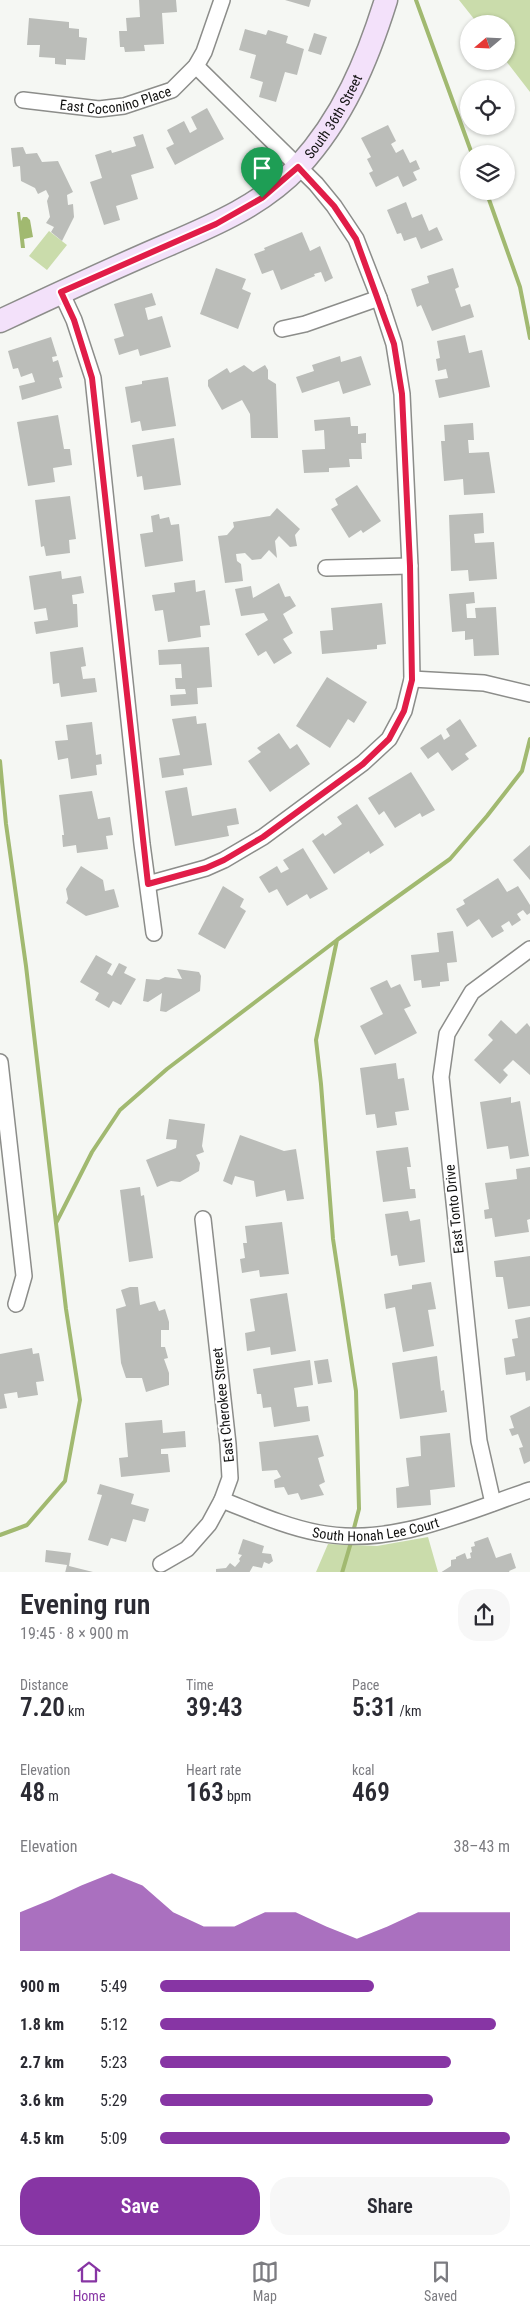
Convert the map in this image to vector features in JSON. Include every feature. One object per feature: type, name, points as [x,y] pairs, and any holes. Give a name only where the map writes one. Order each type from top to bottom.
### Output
[{"type":"street","name":"East Coconino Place","points":[[24,100],[99,110],[124,106],[172,90],[196,66],[204,52],[222,0]]},
{"type":"street","name":"South 36th Street","points":[[3,320],[61,292],[216,224],[262,198],[298,167],[327,132],[353,89],[369,53],[385,5]]},
{"type":"street","points":[[148,884],[206,868],[224,860],[263,837],[363,764],[389,739],[404,711],[412,680],[410,566],[402,394],[394,344],[378,298],[356,239],[334,206],[298,167],[196,66]]},
{"type":"street","points":[[61,292],[74,320],[92,378],[154,933]]},
{"type":"street","points":[[282,329],[305,324],[378,298]]},
{"type":"street","points":[[326,568],[410,566]]},
{"type":"street","points":[[412,680],[475,682],[525,692]]},
{"type":"street","name":"East Tonto Drive","points":[[493,1503],[479,1441],[441,1077],[447,1034],[472,992],[530,949]]},
{"type":"street","points":[[0,1062],[24,1276],[16,1304]]},
{"type":"street","name":"East Cherokee Street","points":[[161,1564],[187,1549],[209,1524],[222,1500],[230,1478],[228,1444],[203,1219]]},
{"type":"street","name":"South Honah Lee Court","points":[[222,1500],[270,1519],[319,1533],[366,1537],[412,1529],[530,1490]]},
{"type":"shaded area","points":[[459,0],[530,0],[530,92],[513,70],[515,70],[515,15],[471,15]]},
{"type":"shaded area","points":[[17,212],[20,212],[21,221],[23,217],[27,217],[30,220],[33,237],[24,239],[25,248],[21,248]]},
{"type":"shaded area","points":[[49,231],[67,245],[47,270],[29,256]]},
{"type":"shaded area","points":[[428,1537],[438,1572],[316,1572],[328,1544],[377,1546]]},
{"type":"building","points":[[139,0],[176,0],[177,12],[162,13],[164,44],[144,45],[145,51],[125,52],[124,47],[120,47],[119,31],[127,31],[126,18],[140,17]]},
{"type":"building","points":[[285,0],[311,0],[309,7]]},
{"type":"building","points":[[29,18],[69,22],[69,28],[79,29],[79,37],[87,38],[85,60],[66,59],[66,65],[55,64],[55,58],[39,57],[40,45],[27,45]]},
{"type":"building","points":[[245,29],[266,35],[268,30],[288,36],[286,43],[304,49],[297,75],[285,72],[276,102],[259,97],[263,82],[250,78],[256,55],[239,50]]},
{"type":"building","points":[[314,33],[327,37],[321,55],[308,51]]},
{"type":"building","points":[[207,108],[224,139],[175,165],[166,148],[174,144],[167,130],[184,121],[190,133],[197,129],[191,117]]},
{"type":"building","points":[[388,125],[396,141],[391,144],[396,153],[403,149],[410,163],[416,160],[420,169],[413,172],[417,180],[403,187],[398,176],[376,187],[369,173],[373,171],[367,159],[371,157],[361,138]]},
{"type":"building","points":[[143,134],[154,168],[131,175],[138,199],[116,206],[120,220],[104,225],[90,182],[102,178],[95,155],[111,150],[112,153],[136,146],[133,137]]},
{"type":"building","points":[[23,147],[26,154],[37,153],[42,162],[58,161],[73,192],[67,195],[68,205],[73,204],[74,217],[62,241],[51,232],[54,227],[46,223],[50,217],[47,201],[49,196],[46,190],[38,194],[35,188],[21,181],[20,166],[13,167],[11,148]]},
{"type":"building","points":[[406,202],[412,218],[422,214],[429,231],[437,227],[443,240],[421,249],[416,237],[404,241],[401,233],[397,234],[387,210]]},
{"type":"building","points":[[302,232],[310,251],[320,246],[333,278],[325,282],[321,272],[281,290],[273,270],[262,274],[254,254]]},
{"type":"building","points":[[216,268],[246,279],[242,289],[251,293],[238,329],[200,314]]},
{"type":"building","points":[[453,268],[459,287],[455,289],[461,307],[470,304],[474,317],[432,331],[421,305],[417,307],[411,289],[429,283],[427,276]]},
{"type":"building","points":[[152,293],[156,305],[145,308],[148,320],[162,316],[171,347],[140,356],[138,349],[119,355],[114,339],[124,336],[114,304]]},
{"type":"building","points":[[465,335],[469,353],[482,350],[490,387],[439,398],[435,380],[448,378],[446,369],[438,371],[436,359],[440,358],[437,341]]},
{"type":"building","points":[[51,337],[57,356],[52,357],[53,362],[58,360],[63,377],[59,378],[62,388],[22,400],[19,386],[35,382],[32,373],[21,377],[18,368],[13,369],[8,351]]},
{"type":"building","points":[[340,356],[341,362],[361,356],[371,385],[343,394],[339,381],[302,393],[296,377],[314,371],[312,365]]},
{"type":"building","points":[[244,365],[253,372],[265,365],[268,370],[268,379],[276,384],[278,438],[251,438],[250,414],[242,400],[222,410],[208,386],[208,380],[227,368],[230,373]]},
{"type":"building","points":[[168,377],[176,426],[142,431],[140,421],[131,423],[125,387],[142,384],[142,381]]},
{"type":"building","points":[[58,415],[64,449],[70,449],[72,465],[53,468],[55,482],[28,486],[17,422]]},
{"type":"building","points":[[350,417],[351,426],[358,426],[358,434],[366,433],[366,443],[361,443],[362,459],[349,459],[350,467],[329,468],[329,472],[304,473],[302,450],[325,449],[324,430],[315,431],[314,420]]},
{"type":"building","points":[[473,423],[474,440],[468,440],[469,453],[489,452],[495,493],[464,495],[463,479],[444,481],[441,441],[445,441],[444,425]]},
{"type":"building","points":[[174,438],[181,485],[144,490],[142,476],[137,477],[132,445]]},
{"type":"building","points":[[357,485],[381,521],[363,533],[361,530],[349,538],[331,509],[338,505],[335,499]]},
{"type":"building","points":[[70,496],[76,539],[69,540],[70,553],[46,556],[44,546],[41,547],[35,500]]},
{"type":"building","points":[[277,508],[300,529],[295,535],[297,546],[290,547],[279,536],[275,541],[277,558],[269,550],[261,559],[252,560],[245,553],[236,554],[237,561],[241,564],[243,581],[225,583],[218,536],[227,535],[234,527],[233,522],[270,516]]},
{"type":"building","points":[[483,513],[484,533],[474,534],[475,543],[494,542],[497,579],[469,581],[468,570],[451,571],[449,515]]},
{"type":"building","points":[[159,514],[160,519],[169,517],[171,525],[179,524],[183,561],[145,567],[140,534],[153,532],[151,516]]},
{"type":"building","points":[[61,571],[62,579],[81,576],[84,593],[72,595],[73,604],[77,604],[78,627],[36,634],[34,622],[48,620],[46,608],[34,610],[29,576]]},
{"type":"building","points":[[195,580],[196,592],[205,590],[210,625],[200,626],[201,637],[168,642],[163,610],[155,611],[152,595],[175,592],[174,583]]},
{"type":"building","points":[[279,583],[285,597],[290,596],[296,606],[283,614],[293,633],[283,639],[292,653],[274,664],[266,651],[258,656],[245,634],[268,620],[264,613],[241,616],[235,589],[251,586],[253,598]]},
{"type":"building","points":[[474,592],[475,603],[466,604],[467,618],[476,618],[475,608],[496,607],[499,655],[474,656],[473,639],[465,640],[465,631],[452,632],[449,594]]},
{"type":"building","points":[[382,603],[386,644],[377,645],[377,649],[322,654],[320,631],[333,630],[331,608]]},
{"type":"building","points":[[83,647],[86,666],[81,667],[83,679],[95,678],[97,692],[61,697],[59,683],[53,684],[50,652]]},
{"type":"building","points":[[209,647],[212,687],[197,688],[198,704],[171,706],[170,695],[186,694],[185,689],[176,689],[175,678],[182,678],[181,664],[159,665],[158,650]]},
{"type":"building","points":[[327,677],[367,702],[354,723],[348,719],[330,748],[296,726]]},
{"type":"building","points":[[196,716],[197,724],[206,723],[212,765],[183,769],[184,775],[162,778],[159,758],[180,755],[172,719]]},
{"type":"building","points":[[460,719],[477,746],[465,754],[469,759],[452,771],[438,752],[428,759],[420,748],[441,734],[444,740],[450,736],[446,729]]},
{"type":"building","points":[[92,722],[96,755],[101,754],[102,764],[96,765],[97,775],[71,779],[68,758],[58,760],[55,741],[68,740],[66,725]]},
{"type":"building","points":[[279,733],[290,749],[297,744],[310,764],[270,792],[248,761],[261,752],[257,748]]},
{"type":"building","points":[[411,772],[435,810],[422,817],[420,813],[395,828],[384,811],[379,815],[368,798]]},
{"type":"building","points":[[187,787],[192,816],[236,808],[239,824],[227,826],[229,836],[175,846],[165,791]]},
{"type":"building","points":[[92,791],[98,819],[110,817],[113,835],[106,836],[108,849],[77,853],[76,845],[63,847],[62,835],[64,835],[59,795]]},
{"type":"building","points":[[357,804],[384,845],[370,854],[369,851],[334,874],[312,841],[323,833],[325,836],[342,824],[337,817]]},
{"type":"building","points":[[530,845],[530,880],[513,860]]},
{"type":"building","points":[[303,848],[328,889],[310,899],[307,894],[287,906],[277,889],[269,893],[259,877],[277,866],[281,873],[289,869],[283,860]]},
{"type":"building","points":[[81,866],[103,880],[105,891],[114,889],[119,907],[86,916],[66,903],[68,899],[66,889]]},
{"type":"building","points":[[498,878],[507,892],[518,886],[530,905],[530,913],[527,915],[523,910],[517,914],[521,920],[512,926],[509,921],[501,926],[504,931],[492,938],[479,919],[467,927],[456,909],[465,904],[463,900]]},
{"type":"building","points":[[223,886],[244,899],[240,907],[246,911],[225,949],[198,934]]},
{"type":"building","points":[[453,931],[457,962],[447,963],[449,981],[440,982],[440,986],[422,988],[421,980],[414,981],[411,955],[439,952],[437,933]]},
{"type":"building","points":[[96,955],[112,964],[107,973],[112,976],[119,963],[127,967],[124,973],[136,979],[121,1005],[113,1001],[109,1008],[95,1000],[99,993],[80,982]]},
{"type":"building","points":[[177,969],[199,972],[201,976],[200,991],[166,1012],[160,1011],[162,993],[148,1002],[143,1001],[146,979],[159,980],[165,977],[182,979]]},
{"type":"building","points":[[387,980],[391,988],[400,984],[411,1006],[404,1009],[417,1033],[375,1055],[360,1026],[383,1014],[370,988]]},
{"type":"building","points":[[501,1020],[516,1034],[527,1023],[530,1027],[530,1075],[513,1060],[503,1070],[508,1075],[500,1084],[474,1060],[493,1040],[488,1035]]},
{"type":"building","points":[[396,1063],[398,1079],[404,1078],[409,1110],[395,1112],[397,1125],[377,1128],[375,1114],[366,1115],[360,1068]]},
{"type":"building","points":[[511,1097],[511,1103],[520,1101],[529,1156],[510,1159],[508,1146],[487,1149],[480,1102]]},
{"type":"building","points":[[169,1119],[205,1124],[202,1146],[204,1152],[196,1155],[200,1163],[199,1171],[180,1182],[171,1181],[157,1187],[146,1160],[176,1148],[177,1140],[166,1139]]},
{"type":"building","points":[[240,1135],[284,1151],[296,1149],[304,1199],[287,1201],[285,1190],[256,1197],[254,1181],[235,1176],[232,1185],[223,1181]]},
{"type":"building","points":[[408,1147],[411,1167],[407,1167],[410,1189],[415,1189],[416,1198],[383,1202],[376,1151]]},
{"type":"building","points":[[530,1167],[530,1219],[527,1220],[529,1232],[495,1237],[492,1218],[485,1219],[484,1210],[489,1209],[485,1183],[517,1179],[516,1169]]},
{"type":"building","points":[[140,1187],[141,1196],[144,1195],[153,1258],[129,1262],[120,1190]]},
{"type":"building","points":[[408,1211],[410,1221],[420,1219],[425,1262],[399,1266],[397,1255],[391,1256],[385,1214]]},
{"type":"building","points":[[282,1222],[289,1274],[260,1277],[259,1270],[242,1273],[240,1259],[245,1258],[243,1243],[247,1243],[245,1226]]},
{"type":"building","points":[[530,1256],[530,1306],[508,1309],[503,1277],[496,1277],[494,1261]]},
{"type":"building","points":[[431,1282],[436,1309],[428,1310],[434,1346],[403,1352],[395,1307],[386,1309],[384,1294],[412,1289],[412,1285]]},
{"type":"building","points":[[138,1287],[140,1305],[155,1301],[159,1311],[165,1309],[169,1322],[169,1330],[161,1330],[161,1347],[165,1347],[168,1358],[164,1359],[169,1373],[169,1385],[146,1392],[142,1378],[126,1378],[121,1363],[116,1309],[126,1306],[121,1290]]},
{"type":"building","points":[[287,1293],[296,1351],[271,1355],[270,1347],[247,1351],[245,1333],[255,1331],[250,1299]]},
{"type":"building","points":[[530,1317],[530,1380],[526,1381],[525,1372],[506,1375],[504,1358],[515,1356],[512,1339],[518,1338],[515,1320]]},
{"type":"building","points":[[32,1348],[33,1354],[39,1353],[44,1381],[36,1382],[38,1395],[18,1398],[17,1392],[4,1394],[7,1408],[0,1409],[0,1354]]},
{"type":"building","points":[[437,1356],[441,1391],[444,1390],[447,1412],[400,1419],[392,1363]]},
{"type":"building","points":[[328,1359],[332,1382],[318,1384],[314,1361]]},
{"type":"building","points":[[310,1360],[313,1385],[294,1388],[297,1407],[308,1406],[310,1421],[274,1427],[271,1407],[263,1408],[261,1394],[257,1394],[253,1369]]},
{"type":"building","points":[[530,1406],[530,1461],[524,1464],[519,1448],[523,1447],[518,1434],[512,1436],[509,1429],[514,1428],[510,1416]]},
{"type":"building","points":[[162,1420],[163,1433],[185,1431],[186,1447],[161,1449],[161,1454],[168,1454],[170,1472],[121,1477],[119,1458],[128,1457],[125,1423]]},
{"type":"building","points":[[450,1433],[455,1487],[430,1490],[431,1505],[397,1508],[396,1488],[409,1486],[406,1458],[421,1456],[420,1436]]},
{"type":"building","points":[[318,1435],[324,1456],[318,1458],[325,1482],[319,1485],[324,1495],[301,1500],[298,1493],[288,1495],[284,1487],[275,1488],[274,1480],[281,1477],[277,1470],[262,1471],[259,1442]]},
{"type":"building","points":[[100,1484],[134,1494],[131,1504],[149,1509],[145,1522],[133,1519],[126,1542],[111,1538],[108,1546],[88,1540],[102,1495],[97,1494]]},
{"type":"building","points":[[488,1537],[496,1558],[511,1553],[516,1568],[510,1572],[442,1572],[451,1566],[451,1560],[456,1559],[456,1557],[465,1553],[467,1559],[471,1558],[471,1547],[475,1546],[474,1542]]},
{"type":"building","points":[[243,1539],[264,1546],[262,1553],[271,1554],[273,1561],[269,1564],[264,1562],[262,1568],[253,1566],[250,1572],[216,1572],[216,1569],[226,1568],[230,1563],[235,1567],[242,1555],[238,1554]]},
{"type":"building","points":[[46,1550],[71,1553],[69,1566],[93,1572],[65,1572],[67,1565],[45,1562]]},
{"type":"waterway","points":[[416,0],[469,145]]},
{"type":"waterway","points":[[489,200],[520,287],[530,338]]},
{"type":"waterway","points":[[56,1223],[92,1152],[120,1110],[167,1069],[337,940],[450,859],[522,771],[530,739]]},
{"type":"waterway","points":[[0,761],[6,824],[26,966],[66,1309],[80,1400],[65,1481],[27,1525],[0,1535]]},
{"type":"waterway","points":[[337,940],[316,1040],[333,1239],[356,1391],[359,1509],[353,1532]]},
{"type":"waterway","points":[[342,1572],[352,1539]]},
{"type":"route","points":[[298,167],[316,184],[334,206],[356,239],[394,344],[402,394],[410,566],[412,680],[404,711],[389,739],[363,764],[263,837],[224,860],[206,868],[148,884],[142,844],[92,378],[86,353],[61,292],[216,224],[262,198],[298,167]]}]
